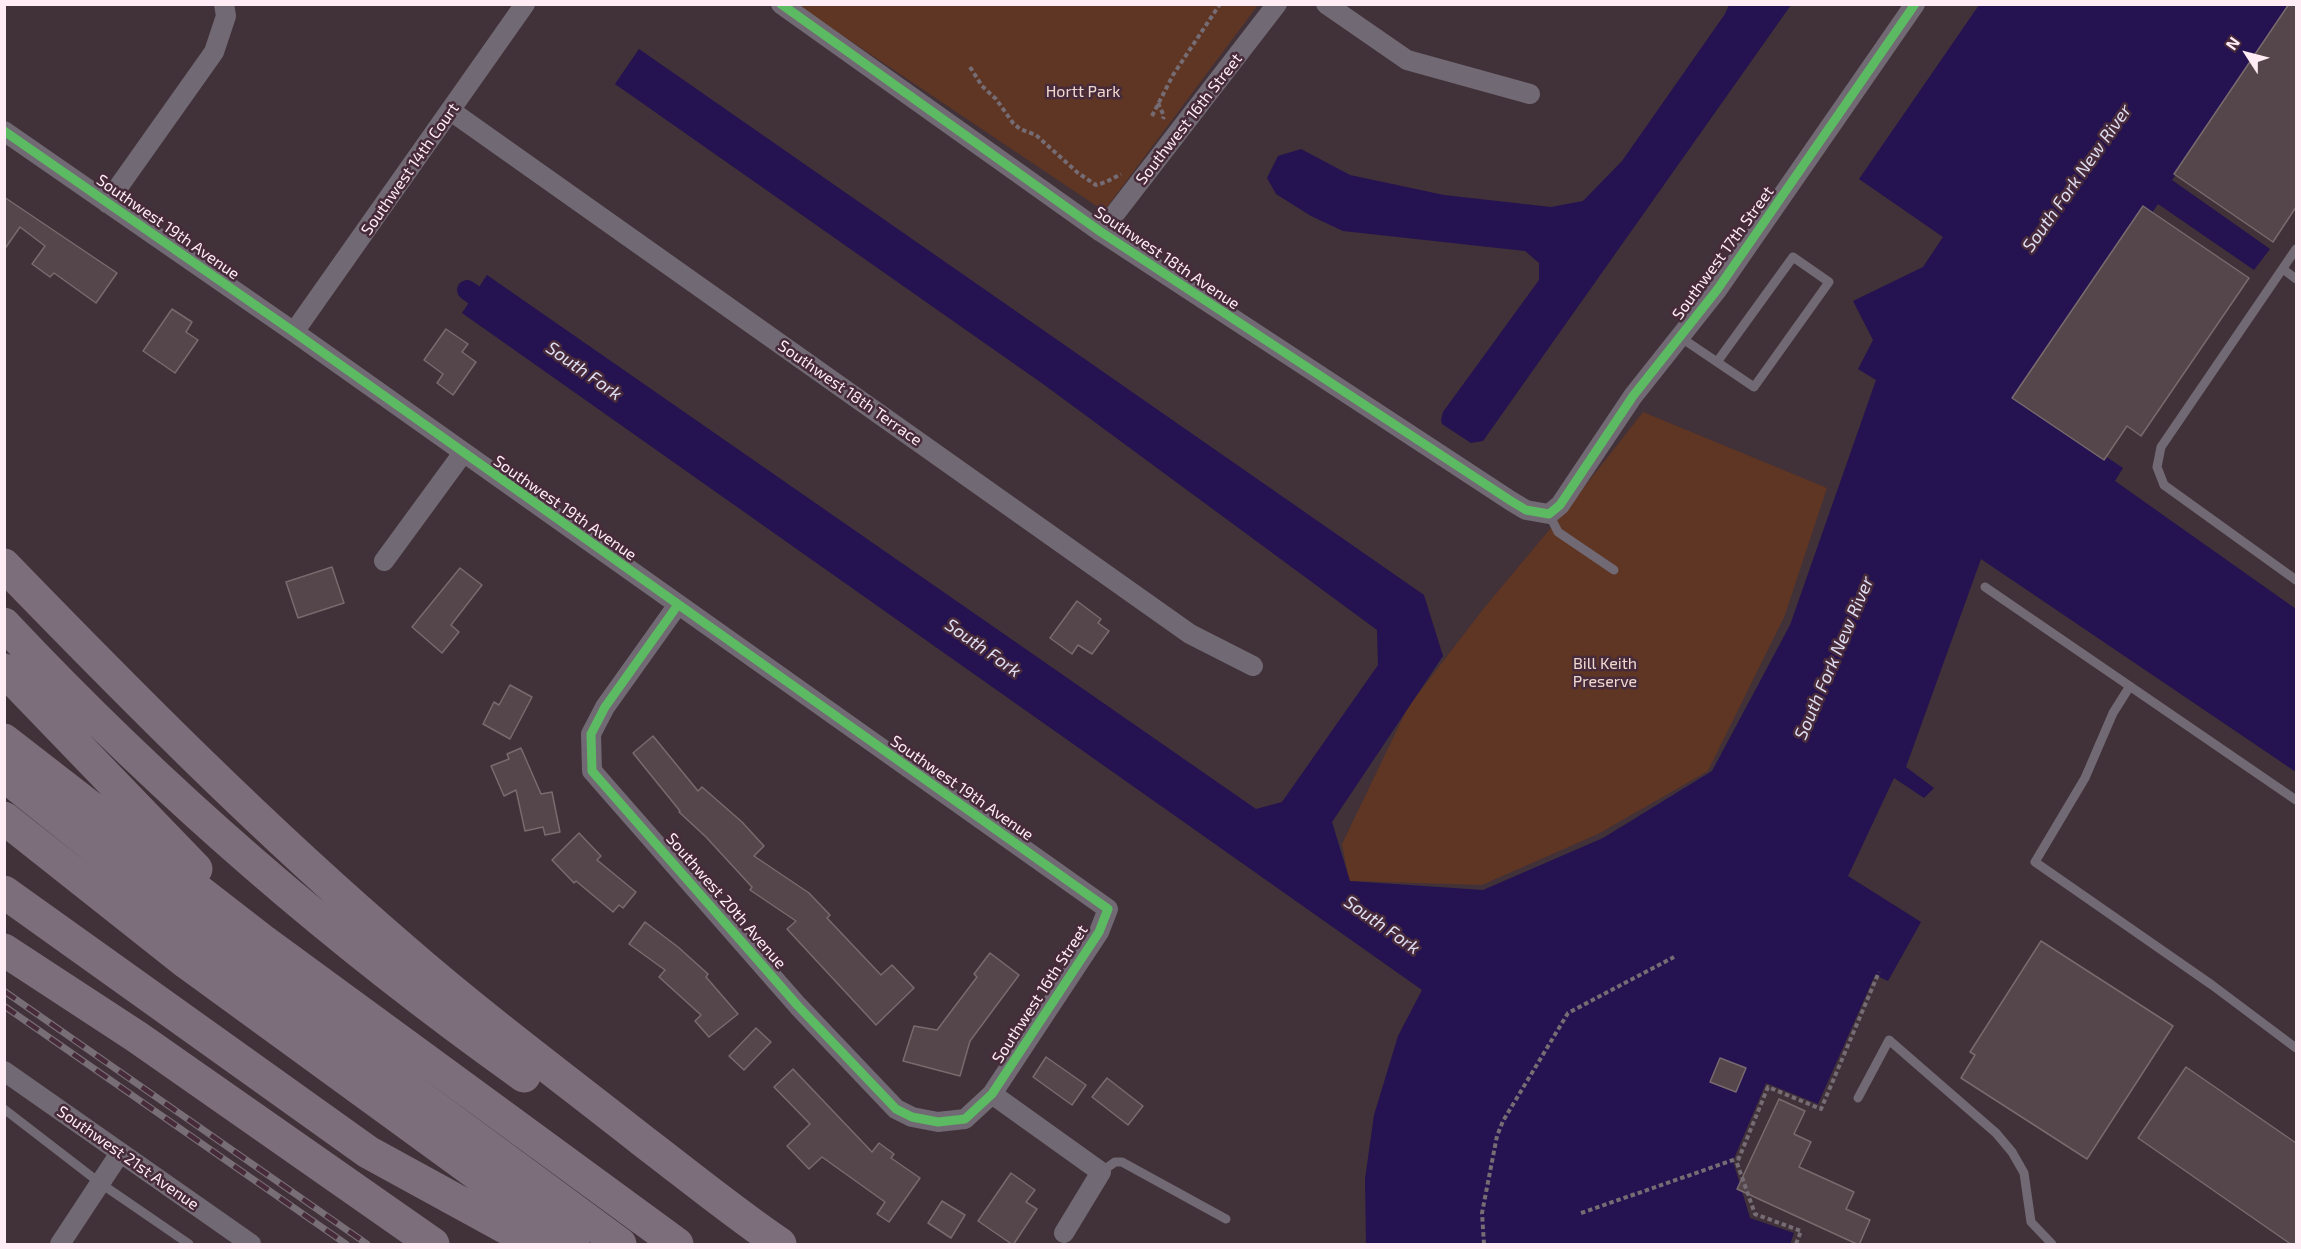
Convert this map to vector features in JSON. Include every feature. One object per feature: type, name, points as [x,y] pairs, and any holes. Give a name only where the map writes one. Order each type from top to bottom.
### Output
[{"type":"highway","points":[[4,565],[134,696],[353,906],[508,1037],[732,1211],[780,1245]]},
{"type":"highway","points":[[4,624],[79,701],[166,784],[245,856],[334,931],[469,1036],[632,1153],[732,1211]]},
{"type":"highway","points":[[4,670],[45,715],[152,821],[262,940]]},
{"type":"highway","points":[[4,740],[262,940],[677,1245]]},
{"type":"highway","points":[[4,775],[244,967],[620,1245]]},
{"type":"highway","points":[[4,818],[187,963],[573,1245]]},
{"type":"highway","points":[[4,838],[536,1244]]},
{"type":"highway","points":[[4,892],[368,1152],[536,1244]]},
{"type":"highway","points":[[4,929],[137,1037]]},
{"type":"highway","points":[[4,950],[137,1037],[433,1245]]},
{"type":"street","points":[[107,203],[214,52],[226,16],[224,4]]},
{"type":"street","name":"Southwest 14th Court","points":[[294,332],[525,4]]},
{"type":"street","name":"Southwest 18th Avenue","points":[[781,4],[1101,232],[1511,501],[1526,510],[1549,514]]},
{"type":"street","name":"Southwest 16th Street","points":[[1101,232],[1277,4]]},
{"type":"street","points":[[1326,4],[1407,60],[1530,94]]},
{"type":"street","name":"Southwest 17th Street","points":[[1549,514],[1560,505],[1633,396],[1723,281],[1915,4]]},
{"type":"street","name":"Southwest 18th Terrace","points":[[451,111],[1190,634],[1253,666]]},
{"type":"street","name":"Southwest 19th Avenue","points":[[4,131],[294,332],[677,606],[1108,909]]},
{"type":"street","points":[[384,561],[463,453]]},
{"type":"street","name":"Southwest 20th Avenue","points":[[677,606],[605,707],[591,734],[592,771],[798,1006],[896,1109],[912,1117],[938,1122],[965,1119],[992,1094]]},
{"type":"street","name":"Southwest 16th Street","points":[[992,1094],[1099,932],[1108,909]]},
{"type":"street","name":"Southwest 21st Avenue","points":[[4,1071],[251,1245]]},
{"type":"street","points":[[992,1094],[1101,1172],[1065,1239]]},
{"type":"street","points":[[60,1245],[120,1153]]},
{"type":"lane","points":[[2296,249],[2161,447],[2157,467],[2164,485],[2296,580]]},
{"type":"lane","points":[[1680,337],[1717,362],[1754,387],[1829,282],[1793,256],[1717,362]]},
{"type":"lane","points":[[2283,269],[2296,279]]},
{"type":"lane","points":[[1549,514],[1558,532],[1614,570]]},
{"type":"lane","points":[[1985,587],[2296,800]]},
{"type":"lane","points":[[2130,686],[2113,713],[2085,778],[2035,862],[2212,985],[2296,1048]]},
{"type":"lane","points":[[1858,1098],[1889,1040],[1996,1133],[2012,1152],[2024,1173],[2031,1222],[2052,1245]]},
{"type":"lane","points":[[4,1109],[100,1183],[189,1245]]},
{"type":"lane","points":[[1101,1172],[1115,1162],[1122,1162],[1226,1219]]},
{"type":"path","points":[[1152,116],[1188,52],[1220,4]]},
{"type":"path","points":[[970,67],[982,86],[996,99],[1014,123],[1046,142],[1086,180],[1096,185],[1122,173]]},
{"type":"path","points":[[1158,103],[1164,116],[1162,123]]},
{"type":"path","points":[[1484,1245],[1482,1213],[1497,1136],[1503,1121],[1568,1013],[1674,957]]},
{"type":"path","points":[[1797,1245],[1801,1231],[1755,1214],[1737,1163],[1768,1087],[1821,1109],[1879,972]]},
{"type":"path","points":[[1581,1213],[1739,1158]]},
{"type":"green space","name":"Hortt Park","points":[[797,5],[1258,5],[1104,211]]},
{"type":"green space","name":"Bill Keith Preserve","points":[[1643,412],[1827,488],[1785,615],[1708,771],[1598,834],[1482,885],[1349,881],[1342,844],[1408,707],[1484,608],[1570,505]]},
{"type":"water","points":[[1729,5],[1791,5],[1483,441],[1471,443],[1442,424],[1443,412],[1539,280],[1539,263],[1525,251],[1343,231],[1311,216],[1276,194],[1267,178],[1278,156],[1301,149],[1350,175],[1444,195],[1551,207],[1583,201],[1622,161]]},
{"type":"water","name":"South Fork New River","points":[[1979,5],[2294,5],[2172,180],[2270,249],[2254,270],[2158,204],[2024,402],[2123,468],[2115,481],[2296,609],[2296,772],[1981,559],[1906,767],[1934,788],[1924,798],[1894,778],[1848,876],[1921,922],[1888,981],[1875,975],[1818,1104],[1766,1083],[1733,1161],[1750,1218],[1794,1233],[1790,1244],[1366,1244],[1365,1179],[1374,1115],[1398,1036],[1422,990],[462,313],[487,275],[1256,809],[1282,802],[1378,665],[1377,630],[1043,384],[615,84],[639,49],[1424,595],[1443,656],[1332,822],[1350,881],[1483,890],[1603,838],[1712,771],[1790,625],[1876,380],[1858,369],[1873,340],[1853,301],[1923,267],[1943,237],[1859,179]]},
{"type":"building","points":[[2289,4],[2296,4],[2296,207],[2273,242],[2174,174]]},
{"type":"building","points":[[4,197],[117,273],[96,303],[54,273],[50,277],[32,264],[45,246],[20,227],[4,250]]},
{"type":"building","points":[[2143,206],[2249,278],[2141,436],[2127,426],[2104,460],[2012,398]]},
{"type":"building","points":[[172,309],[192,322],[186,332],[198,340],[175,373],[143,351]]},
{"type":"building","points":[[446,329],[468,344],[462,352],[476,362],[453,395],[437,383],[443,374],[424,360]]},
{"type":"building","points":[[332,567],[344,603],[298,618],[286,582]]},
{"type":"building","points":[[460,568],[482,585],[451,625],[459,632],[442,653],[412,627]]},
{"type":"building","points":[[1077,601],[1101,619],[1098,623],[1109,631],[1092,654],[1078,645],[1072,654],[1050,638]]},
{"type":"building","points":[[510,685],[532,697],[510,739],[483,724],[494,702],[499,705]]},
{"type":"building","points":[[653,736],[698,791],[702,787],[742,822],[764,846],[754,856],[809,893],[830,915],[827,918],[881,975],[892,965],[914,988],[876,1025],[787,929],[796,921],[750,890],[752,887],[706,837],[679,812],[633,753]]},
{"type":"building","points":[[521,748],[541,794],[552,792],[560,832],[545,835],[543,827],[525,831],[516,790],[504,796],[491,766],[509,759],[507,754]]},
{"type":"building","points":[[579,833],[601,856],[597,860],[636,892],[623,908],[619,905],[613,912],[576,881],[574,883],[552,860]]},
{"type":"building","points":[[645,922],[708,974],[706,977],[738,1014],[709,1037],[695,1021],[701,1015],[659,977],[665,970],[629,944]]},
{"type":"building","points":[[2041,941],[2173,1026],[2087,1159],[1961,1078],[1975,1055],[1970,1052]]},
{"type":"building","points":[[990,953],[1019,975],[970,1041],[960,1076],[903,1061],[914,1026],[937,1030],[977,977],[974,974]]},
{"type":"building","points":[[756,1028],[771,1042],[744,1070],[729,1056]]},
{"type":"building","points":[[1046,1057],[1086,1085],[1072,1105],[1033,1077]]},
{"type":"building","points":[[1720,1058],[1746,1068],[1736,1092],[1710,1082]]},
{"type":"building","points":[[2186,1067],[2296,1143],[2296,1245],[2292,1245],[2138,1138]]},
{"type":"building","points":[[793,1069],[872,1152],[879,1143],[894,1154],[891,1158],[920,1178],[889,1222],[877,1214],[885,1202],[822,1157],[809,1169],[787,1146],[810,1124],[774,1087]]},
{"type":"building","points":[[1107,1078],[1143,1106],[1128,1125],[1092,1097]]},
{"type":"building","points":[[1779,1099],[1805,1111],[1794,1134],[1811,1142],[1799,1167],[1854,1192],[1846,1209],[1870,1220],[1859,1245],[1737,1189]]},
{"type":"building","points":[[1011,1173],[1035,1190],[1026,1202],[1037,1209],[1013,1245],[978,1221]]},
{"type":"building","points":[[942,1201],[965,1215],[951,1238],[928,1223]]},
{"type":"waterway","name":"South Fork","points":[[467,290],[494,309]]},
{"type":"railway","points":[[4,991],[367,1244]]},
{"type":"railway","points":[[4,1006],[346,1244]]},
{"type":"cycle path","points":[[781,4],[1101,232],[1511,501],[1526,510],[1549,514],[1560,505],[1633,396],[1717,290],[1915,4]]},
{"type":"cycle path","points":[[4,131],[294,332],[1108,909],[1099,932],[992,1094],[965,1119],[938,1122],[912,1117],[896,1109],[798,1006],[592,771],[591,734],[605,707],[677,606]]}]
